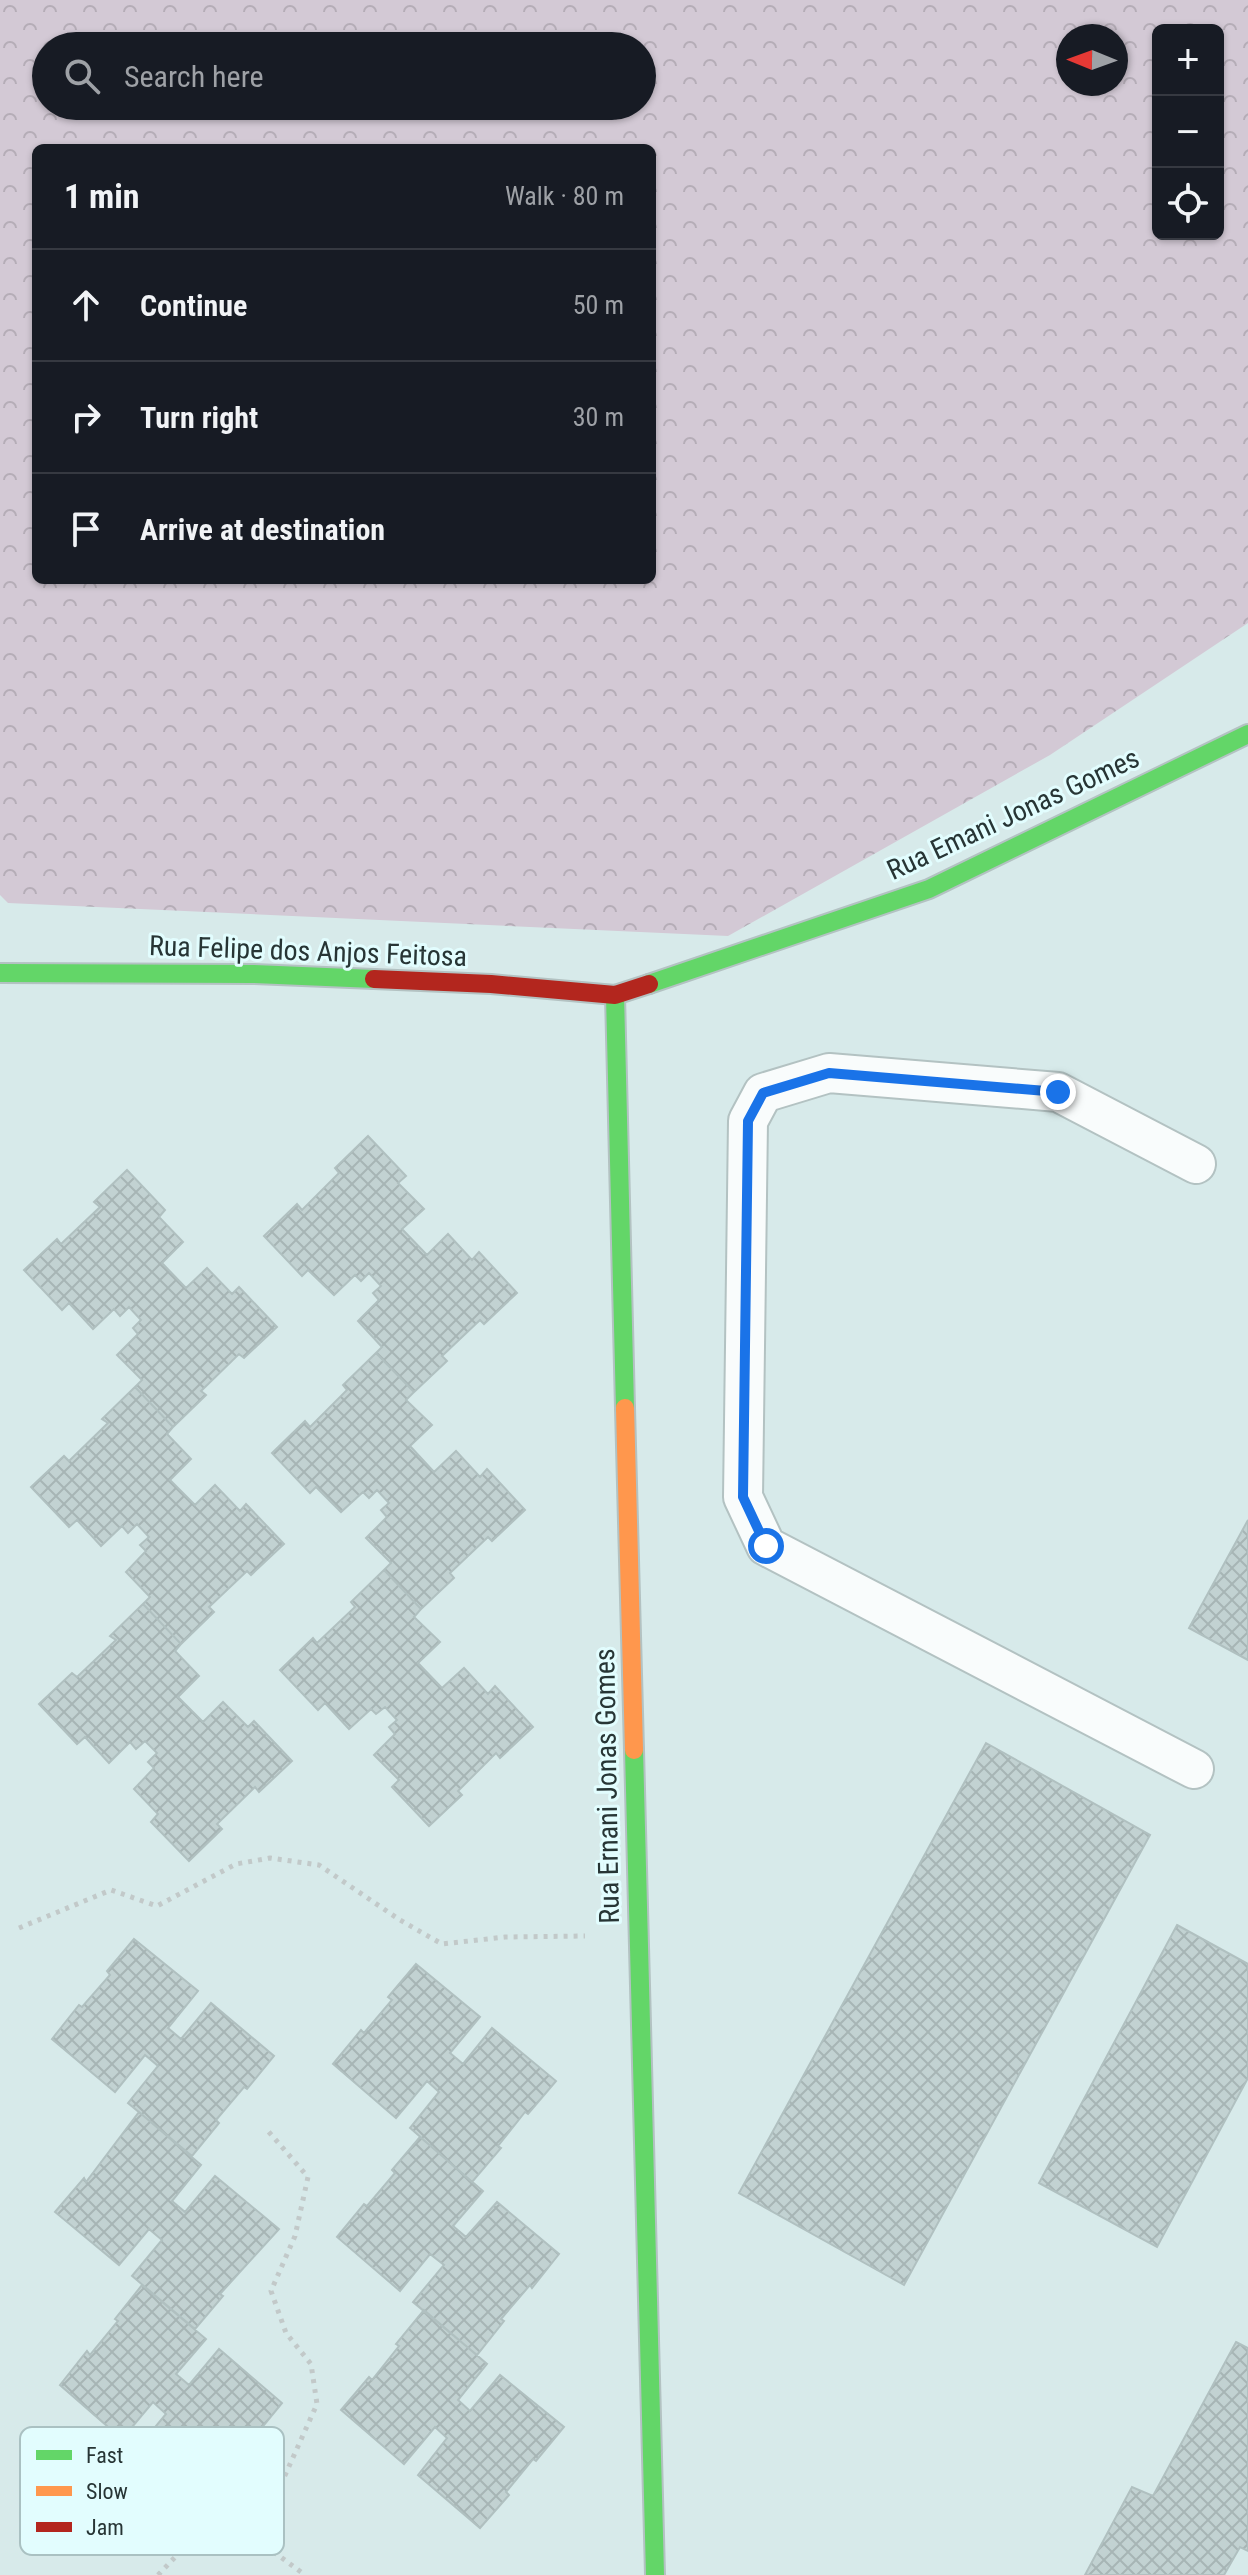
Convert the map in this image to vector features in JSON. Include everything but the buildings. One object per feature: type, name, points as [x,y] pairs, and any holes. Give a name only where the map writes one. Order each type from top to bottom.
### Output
[{"type":"street","name":"Rua Emani Jonas Gomes","points":[[615,995],[929,889],[1248,734]]},
{"type":"street","name":"Rua Felipe dos Anjos Feitosa","points":[[0,973],[254,974],[491,984],[615,995]]},
{"type":"street","name":"Rua Ernani Jonas Gomes","points":[[615,995],[655,2575]]},
{"type":"lane","points":[[1194,1769],[766,1546],[743,1497],[748,1121],[763,1093],[829,1073],[1058,1092],[1196,1164]]},
{"type":"path","points":[[19,1928],[111,1890],[157,1906],[236,1864],[270,1858],[319,1865],[400,1920],[442,1944],[505,1937],[588,1936]]},
{"type":"path","points":[[268,2131],[308,2177],[295,2236],[271,2291],[286,2333],[311,2364],[317,2404],[284,2478]]},
{"type":"path","points":[[158,2575],[177,2555]]},
{"type":"path","points":[[278,2555],[305,2575]]},
{"type":"green space","points":[[0,0],[1248,0],[1248,623],[1050,755],[728,936],[8,903],[0,895]]},
{"type":"traffic: fast","points":[[649,984],[929,889],[1248,734]]},
{"type":"traffic: fast","points":[[0,973],[254,974],[374,979]]},
{"type":"traffic: fast","points":[[615,995],[625,1408]]},
{"type":"traffic: fast","points":[[634,1750],[655,2575]]},
{"type":"traffic: slow","points":[[625,1408],[634,1750]]},
{"type":"traffic: jam","points":[[374,979],[491,984],[615,995],[649,984]]},
{"type":"route","points":[[766,1546],[743,1497],[748,1121],[763,1093],[829,1073],[1058,1092]]}]
